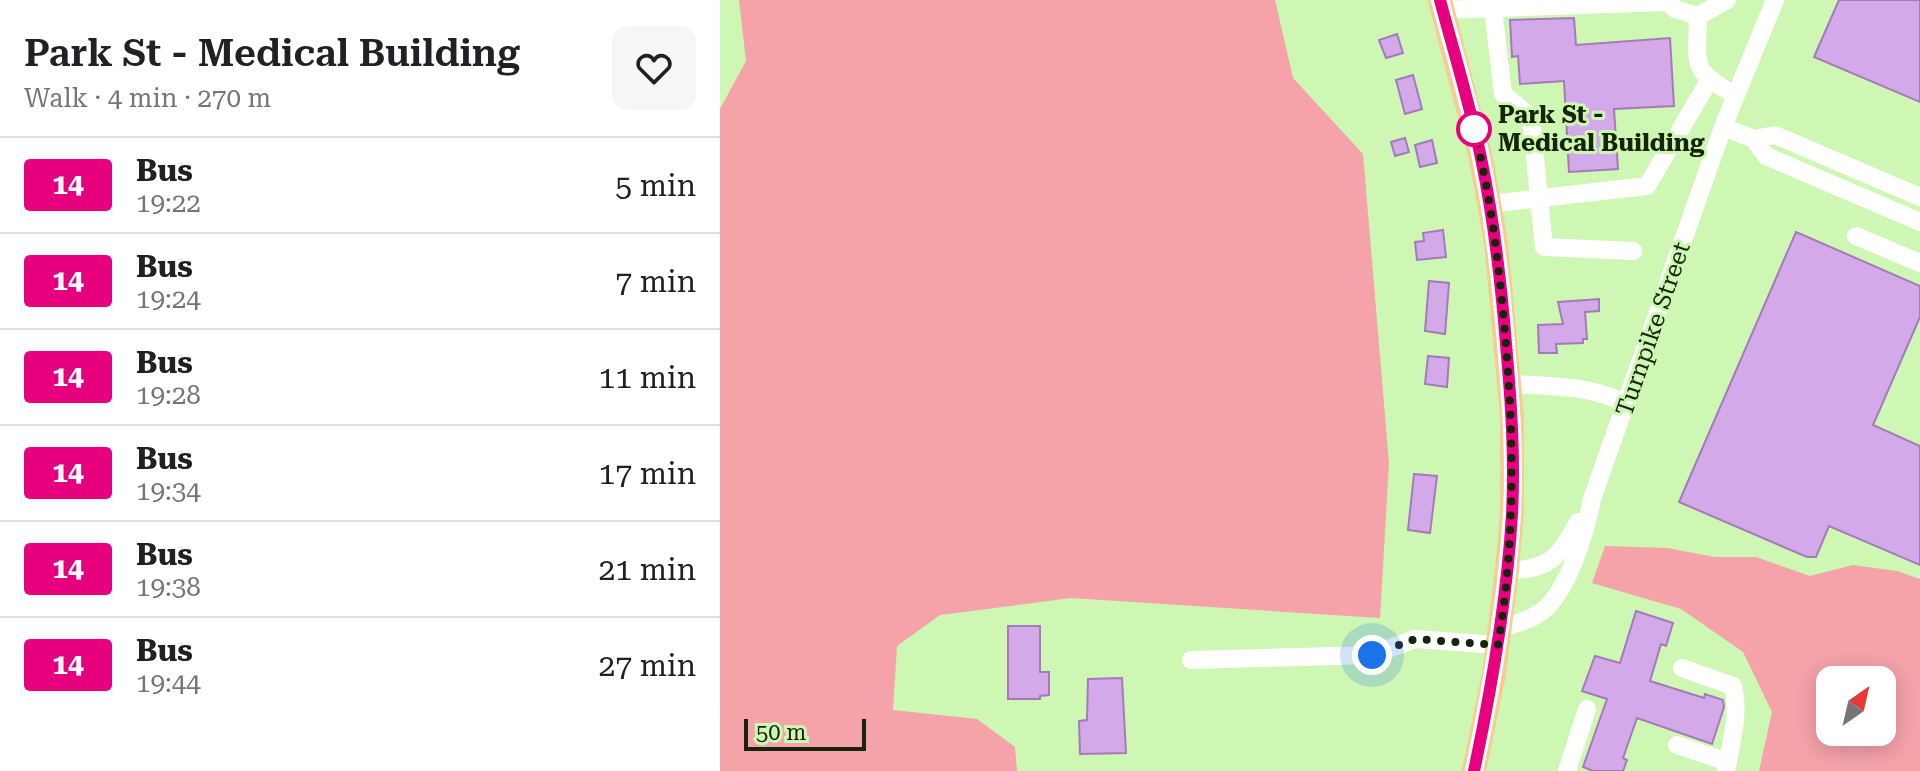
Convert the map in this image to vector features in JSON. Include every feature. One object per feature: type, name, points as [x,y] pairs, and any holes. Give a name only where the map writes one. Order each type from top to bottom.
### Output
[{"type":"main road","points":[[1442,5],[1470,112],[1489,204],[1499,263],[1510,384],[1513,465],[1507,570],[1499,637],[1474,771]]},
{"type":"street","points":[[1442,5],[1493,8],[1667,1],[1675,9],[1698,16],[1727,0]]},
{"type":"street","name":"Turnpike Street","points":[[1499,637],[1545,609],[1556,597],[1575,556],[1592,499],[1723,127],[1775,0]]},
{"type":"street","points":[[1493,8],[1503,94],[1526,113],[1532,128],[1544,247],[1633,251]]},
{"type":"street","points":[[1698,16],[1697,59],[1700,71],[1709,81],[1736,95]]},
{"type":"street","points":[[1489,204],[1647,186],[1709,81]]},
{"type":"street","points":[[1723,127],[1754,139],[1775,135],[1920,197]]},
{"type":"street","points":[[1754,139],[1766,156],[1920,222]]},
{"type":"street","points":[[1856,236],[1920,263]]},
{"type":"street","points":[[1510,384],[1573,386],[1627,404]]},
{"type":"street","points":[[1507,570],[1542,567],[1553,559],[1592,499]]},
{"type":"street","points":[[1191,660],[1372,655],[1415,639],[1499,637]]},
{"type":"street","points":[[1677,745],[1727,766],[1735,721],[1733,686],[1682,668]]},
{"type":"street","points":[[1567,771],[1587,709]]},
{"type":"shaded area","points":[[739,0],[1275,0],[1293,78],[1363,154],[1389,463],[1380,618],[1071,598],[940,615],[897,646],[893,710],[977,719],[1015,747],[1017,771],[720,771],[720,109],[746,61]]},
{"type":"shaded area","points":[[1605,546],[1667,548],[1715,557],[1756,557],[1810,576],[1853,565],[1897,571],[1920,579],[1920,771],[1759,771],[1772,712],[1743,652],[1681,609],[1592,583]]},
{"type":"building","points":[[1839,0],[1920,0],[1920,102],[1814,57]]},
{"type":"building","points":[[1574,18],[1576,45],[1670,38],[1674,106],[1614,109],[1618,169],[1569,172],[1564,81],[1520,84],[1518,56],[1512,57],[1510,20]]},
{"type":"building","points":[[1397,34],[1403,53],[1386,58],[1379,40]]},
{"type":"building","points":[[1413,75],[1422,109],[1405,114],[1396,80]]},
{"type":"building","points":[[1405,138],[1409,152],[1395,156],[1391,142]]},
{"type":"building","points":[[1432,140],[1437,163],[1420,167],[1415,145]]},
{"type":"building","points":[[1443,230],[1446,257],[1417,260],[1415,242],[1424,241],[1423,233]]},
{"type":"building","points":[[1796,232],[1920,286],[1920,317],[1873,425],[1920,446],[1920,565],[1829,526],[1816,557],[1807,557],[1679,502]]},
{"type":"building","points":[[1429,281],[1449,283],[1445,334],[1425,331]]},
{"type":"building","points":[[1599,299],[1599,311],[1585,312],[1587,339],[1583,339],[1583,343],[1556,344],[1557,353],[1539,353],[1538,325],[1563,324],[1558,302]]},
{"type":"building","points":[[1428,356],[1449,358],[1447,387],[1425,384]]},
{"type":"building","points":[[1414,474],[1437,476],[1430,533],[1408,530]]},
{"type":"building","points":[[1636,611],[1673,623],[1666,646],[1661,644],[1650,681],[1704,698],[1705,694],[1723,700],[1724,707],[1712,744],[1637,718],[1623,758],[1627,760],[1623,771],[1593,771],[1583,767],[1607,699],[1582,691],[1595,656],[1620,663]]},
{"type":"building","points":[[1008,626],[1040,626],[1040,672],[1049,672],[1049,695],[1040,696],[1040,699],[1008,699]]},
{"type":"building","points":[[1122,678],[1126,753],[1080,754],[1079,721],[1087,720],[1088,679]]},
{"type":"bus line","name":"14","points":[[1440,0],[1470,112],[1493,223],[1512,416],[1512,512],[1501,628],[1474,771]]},
{"type":"place","name":"Park St - Medical Building","points":[[1474,129]]},
{"type":"route","points":[[1372,655],[1415,639],[1498,645],[1512,512],[1512,416],[1499,263],[1474,129]]}]
